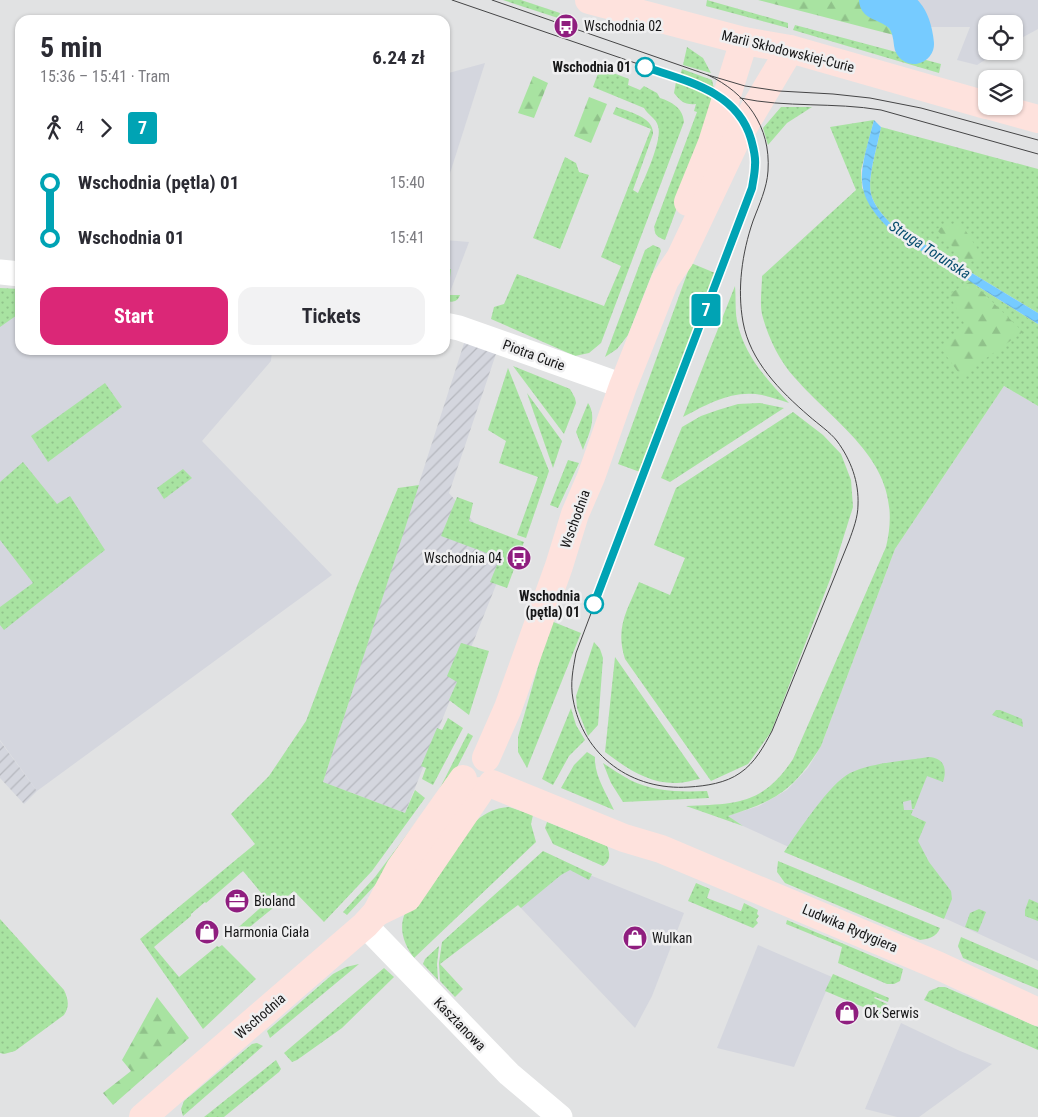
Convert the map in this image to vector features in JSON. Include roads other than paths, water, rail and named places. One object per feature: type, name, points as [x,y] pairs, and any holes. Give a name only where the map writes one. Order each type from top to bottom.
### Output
[{"type":"street","name":"Marii Skłodowskiej-Curie","points":[[589,0],[744,41],[790,49],[978,103]]},
{"type":"street","name":"Wschodnia","points":[[665,280],[668,250],[712,143],[744,41]]},
{"type":"street","name":"Wschodnia","points":[[143,1117],[371,919],[407,898],[483,776],[559,566],[575,514],[665,280],[680,258],[737,138],[790,49]]},
{"type":"street","points":[[1021,115],[1038,120]]},
{"type":"street","points":[[0,272],[15,274]]},
{"type":"street","name":"Piotra Curie","points":[[450,326],[623,386]]},
{"type":"street","name":"Ludwika Rydygiera","points":[[483,776],[624,838],[661,849],[939,966],[1038,1012]]},
{"type":"street","name":"Kasztanowa","points":[[371,919],[509,1074],[560,1117]]},
{"type":"water","points":[[874,120],[881,127],[870,188],[872,198],[882,214],[891,224],[1038,313],[1038,324],[896,235],[881,220],[871,207],[862,182],[862,169]]},
{"type":"waterway","name":"Struga Toruńska","points":[[879,0],[900,11],[908,20],[914,44]]},
{"type":"tram line","points":[[452,0],[711,89]]},
{"type":"tram line","points":[[492,0],[745,86],[779,91],[870,98],[921,108],[1038,140]]},
{"type":"tram line","name":"7","points":[[594,604],[752,188],[755,165],[754,149],[750,134],[729,103],[704,87],[645,67]]},
{"type":"tram line","points":[[704,87],[729,103],[745,125],[754,149],[755,165],[752,188],[576,653],[572,682],[573,699],[579,719],[587,737],[599,753],[613,766],[630,776],[648,783],[668,787],[695,787],[722,782],[745,769],[759,754],[772,731],[849,541],[858,510],[855,480],[842,448],[831,434],[777,386],[759,362],[747,336],[740,297],[743,258],[749,233],[766,184],[768,155],[765,140],[753,113],[734,91],[708,75]]},
{"type":"tram line","points":[[740,98],[775,103],[846,106],[881,110],[1038,154]]},
{"type":"place","name":"Wschodnia 02","points":[[566,26]]},
{"type":"place","name":"Wschodnia 01","points":[[645,67]]},
{"type":"place","name":"Wschodnia 04","points":[[519,558]]},
{"type":"place","name":"Wschodnia (pętla) 01","points":[[594,604]]},
{"type":"place","name":"Bioland","points":[[237,901]]},
{"type":"place","name":"Harmonia Ciała","points":[[207,932]]},
{"type":"place","name":"Wulkan","points":[[635,938]]},
{"type":"place","name":"Ok Serwis","points":[[847,1013]]}]
